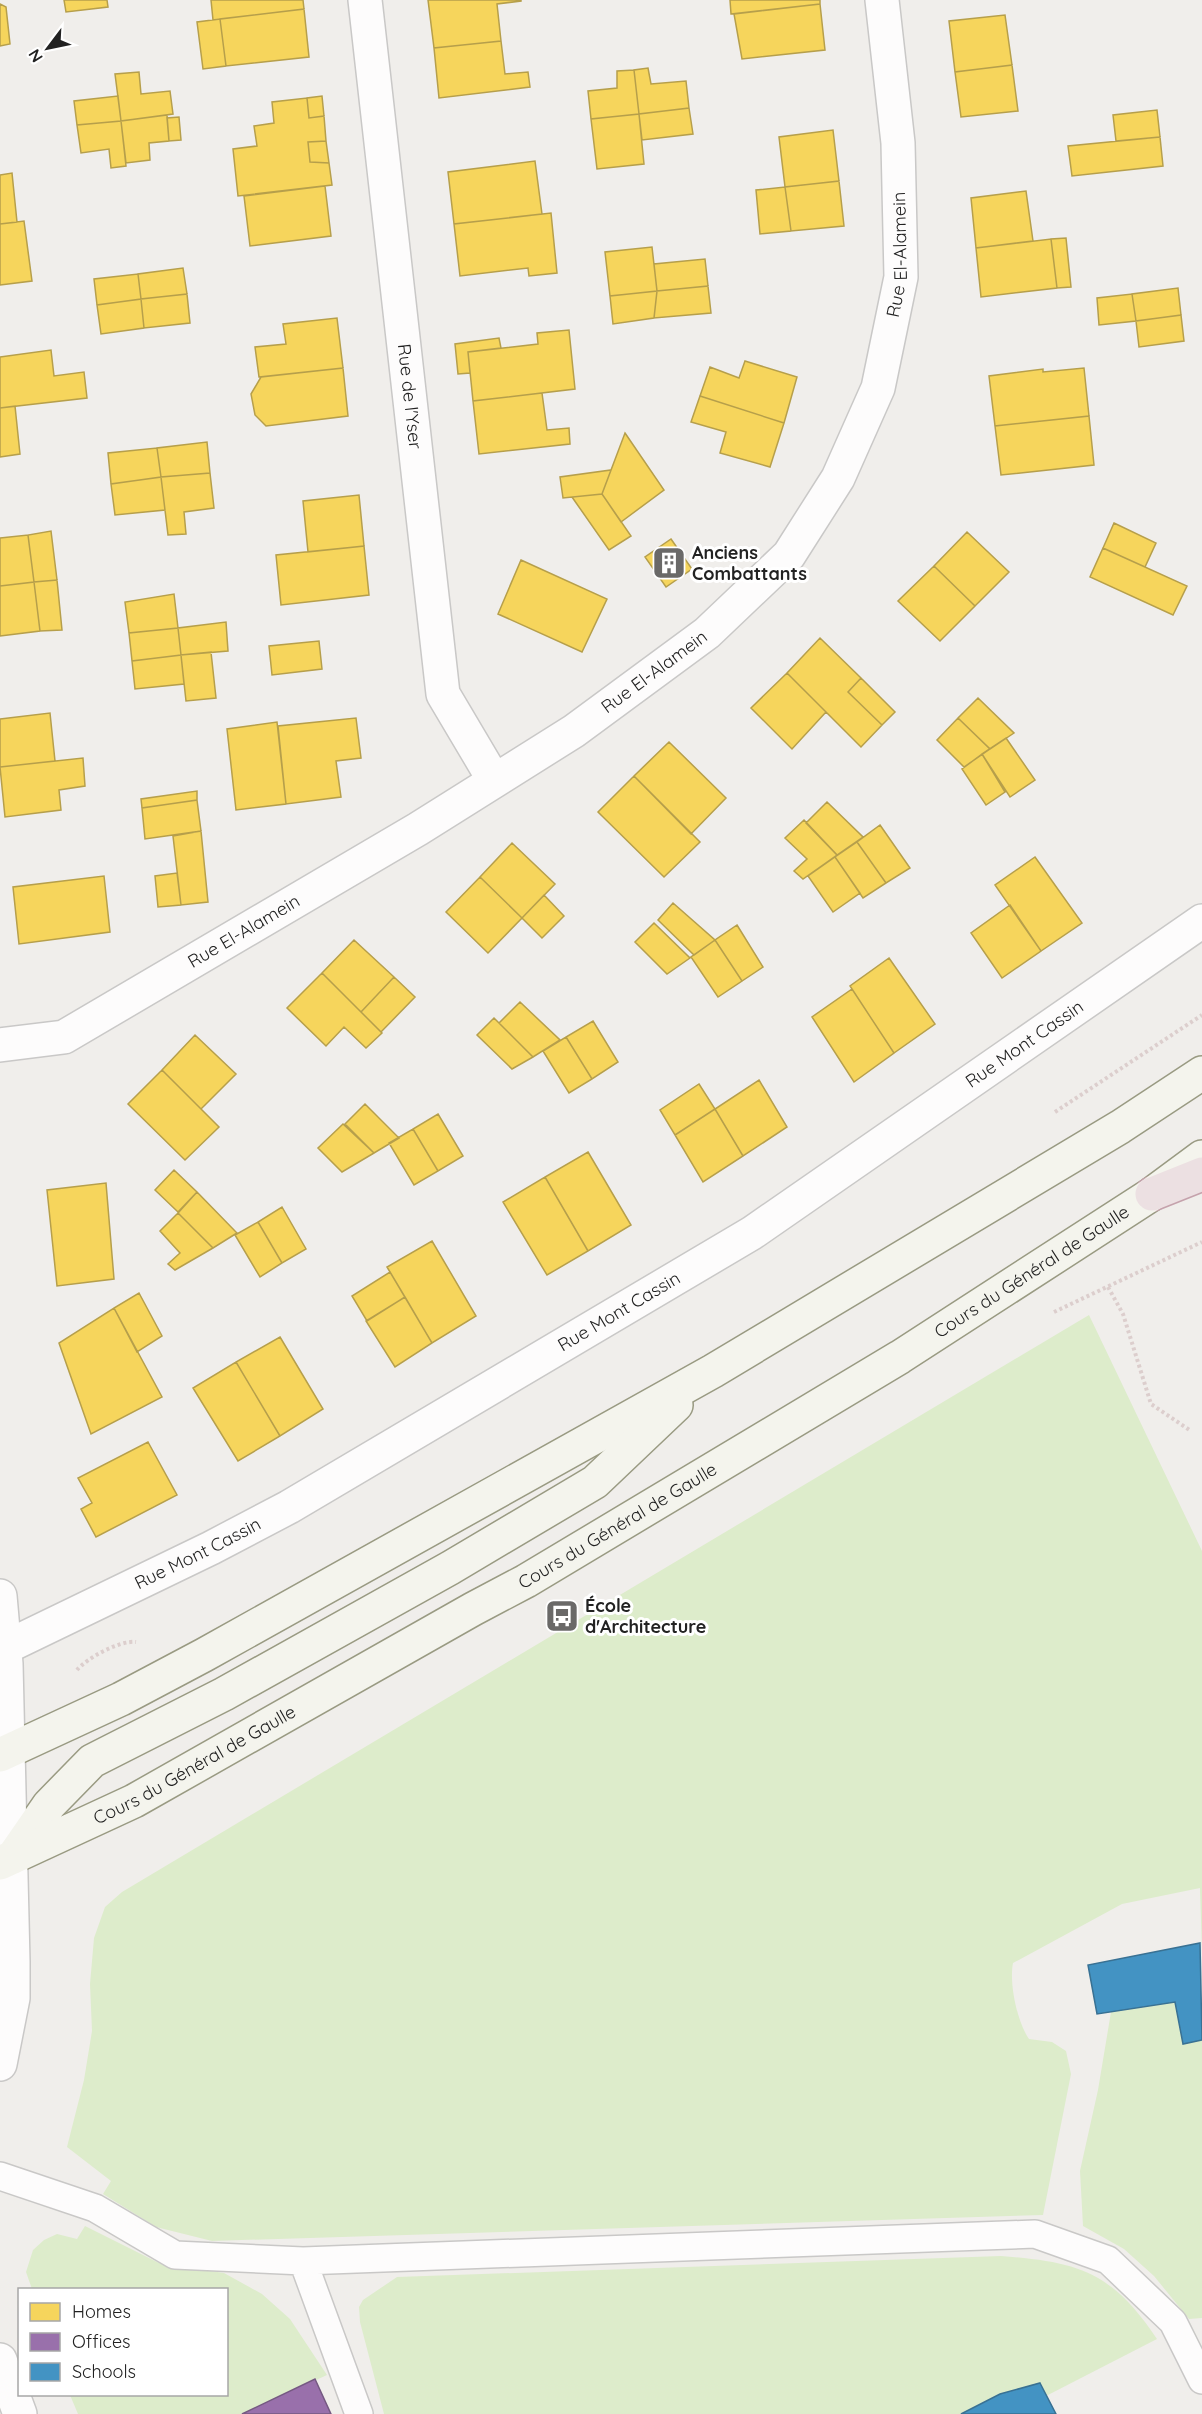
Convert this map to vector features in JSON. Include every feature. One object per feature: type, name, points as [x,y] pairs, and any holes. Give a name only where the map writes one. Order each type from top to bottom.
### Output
[{"type":"highway","points":[[1152,1194],[1202,1174]]},
{"type":"main road","points":[[3,1757],[204,1655],[713,1371],[1120,1127],[1202,1073]]},
{"type":"main road","name":"Cours du Général de Gaulle","points":[[6,1861],[134,1801],[473,1608],[526,1581],[900,1357],[1152,1194],[1202,1157]]},
{"type":"main road","points":[[6,1861],[49,1804],[92,1761],[224,1694],[450,1568],[595,1482],[713,1371]]},
{"type":"street","name":"Rue de l'Yser","points":[[365,0],[443,694],[494,780]]},
{"type":"street","name":"Rue El-Alamein","points":[[0,1045],[64,1037],[418,829],[574,731],[707,633],[789,555],[838,478],[878,388],[900,277],[898,143],[882,0]]},
{"type":"street","name":"Rue Mont Cassin","points":[[2,1649],[211,1548],[289,1507],[752,1233],[1202,921]]},
{"type":"street","points":[[0,1596],[6,1861],[13,1998],[0,2064]]},
{"type":"street","points":[[0,2360],[20,2414]]},
{"type":"lane","points":[[0,2176],[95,2208],[175,2254],[303,2261],[1035,2235],[1108,2260],[1173,2322],[1202,2380]]},
{"type":"lane","points":[[303,2261],[359,2414]]},
{"type":"path","points":[[1108,1287],[1123,1314],[1151,1404],[1191,1431]]},
{"type":"green space","points":[[1089,1315],[1202,1551],[1202,1951],[1200,1888],[1122,1904],[1013,1963],[1013,1991],[1025,2032],[1029,2039],[1052,2042],[1066,2051],[1071,2074],[1043,2215],[212,2241],[156,2227],[103,2194],[111,2181],[67,2147],[84,2080],[92,2031],[90,1984],[94,1938],[105,1907],[122,1892]]},
{"type":"green space","points":[[1175,2002],[1183,2043],[1202,2040],[1202,2318],[1189,2319],[1154,2276],[1124,2249],[1083,2226],[1080,2171],[1098,2090],[1111,2012]]},
{"type":"green space","points":[[85,2226],[159,2263],[224,2273],[262,2294],[290,2319],[327,2375],[242,2414],[78,2414],[70,2396],[228,2396],[228,2288],[32,2288],[26,2272],[33,2250],[44,2240],[57,2234],[77,2239]]},
{"type":"green space","points":[[1001,2256],[1052,2262],[1092,2275],[1109,2285],[1125,2299],[1141,2316],[1157,2339],[1046,2396],[1040,2383],[1000,2394],[961,2414],[384,2414],[360,2322],[359,2307],[363,2300],[397,2277]]},
{"type":"building: Homes","points":[[64,0],[107,0],[108,7],[66,12]]},
{"type":"building: Homes","points":[[211,0],[303,0],[304,9],[213,20]]},
{"type":"building: Homes","points":[[428,0],[521,1],[497,4],[501,41],[434,48]]},
{"type":"building: Homes","points":[[730,0],[820,0],[820,4],[731,14]]},
{"type":"building: Homes","points":[[0,4],[6,7],[10,44],[0,46]]},
{"type":"building: Homes","points":[[820,4],[825,50],[742,59],[734,14]]},
{"type":"building: Homes","points":[[304,9],[309,57],[226,66],[220,19]]},
{"type":"building: Homes","points":[[1005,15],[1012,65],[955,72],[949,21]]},
{"type":"building: Homes","points":[[220,19],[226,66],[203,69],[197,22]]},
{"type":"building: Homes","points":[[501,41],[505,74],[528,72],[530,87],[439,98],[434,48]]},
{"type":"building: Homes","points":[[1012,65],[1018,111],[961,117],[955,72]]},
{"type":"building: Homes","points":[[648,68],[651,84],[686,81],[689,108],[639,114],[634,70]]},
{"type":"building: Homes","points":[[634,70],[639,114],[591,119],[588,91],[617,88],[617,71]]},
{"type":"building: Homes","points":[[139,72],[141,94],[170,91],[173,114],[121,121],[115,74]]},
{"type":"building: Homes","points":[[118,96],[121,121],[77,125],[74,101]]},
{"type":"building: Homes","points":[[322,96],[324,116],[309,118],[307,98]]},
{"type":"building: Homes","points":[[307,98],[309,118],[324,116],[326,141],[308,142],[310,162],[329,163],[332,185],[238,196],[233,149],[257,146],[254,126],[274,123],[272,102]]},
{"type":"building: Homes","points":[[689,108],[693,134],[642,140],[639,114]]},
{"type":"building: Homes","points":[[1157,110],[1160,137],[1116,141],[1113,115]]},
{"type":"building: Homes","points":[[639,114],[644,164],[597,169],[591,119]]},
{"type":"building: Homes","points":[[167,115],[169,141],[149,143],[150,160],[126,163],[121,121]]},
{"type":"building: Homes","points":[[179,117],[181,140],[169,141],[167,118]]},
{"type":"building: Homes","points":[[121,121],[126,166],[111,168],[109,149],[81,153],[77,125]]},
{"type":"building: Homes","points":[[833,130],[839,181],[785,187],[779,137]]},
{"type":"building: Homes","points":[[1160,137],[1163,166],[1072,176],[1068,146]]},
{"type":"building: Homes","points":[[326,141],[329,163],[310,162],[308,142]]},
{"type":"building: Homes","points":[[535,161],[542,214],[454,224],[448,172]]},
{"type":"building: Homes","points":[[12,173],[17,222],[0,224],[0,175]]},
{"type":"building: Homes","points":[[839,181],[844,226],[791,231],[785,187]]},
{"type":"building: Homes","points":[[325,186],[331,236],[250,246],[244,196]]},
{"type":"building: Homes","points":[[785,187],[791,231],[760,234],[756,190]]},
{"type":"building: Homes","points":[[1026,191],[1033,241],[976,248],[971,198]]},
{"type":"building: Homes","points":[[551,213],[557,273],[529,276],[528,268],[460,276],[454,224]]},
{"type":"building: Homes","points":[[24,221],[32,281],[0,285],[0,224]]},
{"type":"building: Homes","points":[[1066,238],[1071,287],[1057,288],[1051,239]]},
{"type":"building: Homes","points":[[1051,239],[1057,288],[981,297],[976,248]]},
{"type":"building: Homes","points":[[652,247],[657,291],[610,296],[605,252]]},
{"type":"building: Homes","points":[[705,259],[708,286],[657,291],[654,264]]},
{"type":"building: Homes","points":[[183,268],[187,294],[141,299],[138,274]]},
{"type":"building: Homes","points":[[138,274],[141,299],[97,305],[94,279]]},
{"type":"building: Homes","points":[[708,286],[711,313],[654,318],[657,291]]},
{"type":"building: Homes","points":[[1178,288],[1181,315],[1136,321],[1132,294]]},
{"type":"building: Homes","points":[[657,291],[654,318],[613,324],[610,296]]},
{"type":"building: Homes","points":[[187,294],[190,323],[144,328],[141,299]]},
{"type":"building: Homes","points":[[1132,294],[1136,321],[1099,325],[1097,298]]},
{"type":"building: Homes","points":[[141,299],[144,328],[101,334],[97,305]]},
{"type":"building: Homes","points":[[1181,315],[1184,341],[1139,347],[1136,321]]},
{"type":"building: Homes","points":[[337,318],[343,368],[259,377],[255,347],[286,344],[283,324]]},
{"type":"building: Homes","points":[[569,330],[575,389],[473,401],[468,352],[538,344],[537,333]]},
{"type":"building: Homes","points":[[499,338],[501,348],[468,352],[470,373],[458,374],[455,344]]},
{"type":"building: Homes","points":[[51,350],[54,376],[84,372],[87,398],[0,408],[0,357]]},
{"type":"building: Homes","points":[[745,361],[797,377],[784,423],[700,396],[710,367],[739,378]]},
{"type":"building: Homes","points":[[343,368],[348,416],[266,426],[255,415],[251,394],[261,377]]},
{"type":"building: Homes","points":[[1084,368],[1089,416],[995,426],[989,376],[1043,369],[1043,372]]},
{"type":"building: Homes","points":[[542,393],[547,430],[569,428],[570,444],[479,454],[473,401]]},
{"type":"building: Homes","points":[[700,396],[784,423],[770,467],[720,453],[726,432],[691,422]]},
{"type":"building: Homes","points":[[15,406],[20,454],[0,457],[0,408]]},
{"type":"building: Homes","points":[[1089,416],[1094,465],[1001,475],[995,426]]},
{"type":"building: Homes","points":[[625,433],[664,490],[621,522],[602,494]]},
{"type":"building: Homes","points":[[207,442],[210,473],[161,477],[157,448]]},
{"type":"building: Homes","points":[[157,448],[161,477],[111,484],[108,453]]},
{"type":"building: Homes","points":[[611,470],[602,494],[563,498],[560,477]]},
{"type":"building: Homes","points":[[210,473],[214,508],[184,512],[186,534],[168,535],[161,477]]},
{"type":"building: Homes","points":[[161,477],[165,510],[115,515],[111,484]]},
{"type":"building: Homes","points":[[602,494],[631,536],[609,550],[572,497]]},
{"type":"building: Homes","points":[[359,495],[364,546],[308,552],[303,501]]},
{"type":"building: Homes","points":[[1114,523],[1156,543],[1145,567],[1103,548]]},
{"type":"building: Homes","points":[[51,531],[57,580],[34,582],[28,535]]},
{"type":"building: Homes","points":[[967,532],[1009,572],[975,606],[934,566]]},
{"type":"building: Homes","points":[[28,535],[34,582],[0,586],[0,538]]},
{"type":"building: Homes","name":"Anciens Combattants","points":[[671,539],[692,569],[666,587],[645,557]]},
{"type":"building: Homes","points":[[364,546],[369,595],[281,605],[276,555]]},
{"type":"building: Homes","points":[[1103,548],[1187,586],[1173,615],[1090,577]]},
{"type":"building: Homes","points":[[521,560],[607,599],[582,652],[498,614]]},
{"type":"building: Homes","points":[[934,566],[975,606],[940,641],[898,601]]},
{"type":"building: Homes","points":[[57,580],[62,630],[40,631],[34,582]]},
{"type":"building: Homes","points":[[34,582],[40,631],[0,636],[0,586]]},
{"type":"building: Homes","points":[[174,594],[178,628],[129,633],[125,602]]},
{"type":"building: Homes","points":[[226,622],[228,651],[181,655],[178,628]]},
{"type":"building: Homes","points":[[178,628],[181,655],[132,661],[129,633]]},
{"type":"building: Homes","points":[[820,638],[861,678],[848,692],[882,725],[861,747],[787,673]]},
{"type":"building: Homes","points":[[319,641],[322,669],[272,675],[269,646]]},
{"type":"building: Homes","points":[[211,652],[216,698],[186,701],[181,655]]},
{"type":"building: Homes","points":[[181,655],[184,684],[135,689],[132,661]]},
{"type":"building: Homes","points":[[787,673],[826,712],[792,749],[751,708]]},
{"type":"building: Homes","points":[[861,678],[895,712],[882,725],[848,692]]},
{"type":"building: Homes","points":[[978,698],[1014,733],[990,749],[958,718]]},
{"type":"building: Homes","points":[[50,713],[55,761],[0,767],[0,719]]},
{"type":"building: Homes","points":[[356,718],[361,758],[336,761],[341,797],[286,804],[278,726]]},
{"type":"building: Homes","points":[[958,718],[990,749],[964,767],[937,740]]},
{"type":"building: Homes","points":[[277,722],[286,804],[236,810],[227,729]]},
{"type":"building: Homes","points":[[1006,738],[1035,780],[1010,797],[982,754]]},
{"type":"building: Homes","points":[[669,742],[726,798],[691,834],[634,776]]},
{"type":"building: Homes","points":[[982,754],[1005,792],[986,805],[962,769]]},
{"type":"building: Homes","points":[[83,758],[85,786],[59,790],[61,810],[5,817],[0,767]]},
{"type":"building: Homes","points":[[634,776],[700,842],[664,877],[598,812]]},
{"type":"building: Homes","points":[[197,791],[197,800],[142,808],[141,799]]},
{"type":"building: Homes","points":[[197,800],[201,831],[145,839],[142,808]]},
{"type":"building: Homes","points":[[827,802],[863,837],[837,855],[806,823]]},
{"type":"building: Homes","points":[[804,820],[837,855],[803,879],[794,871],[807,859],[785,838]]},
{"type":"building: Homes","points":[[880,825],[910,868],[886,883],[857,842]]},
{"type":"building: Homes","points":[[201,831],[208,902],[181,905],[173,836]]},
{"type":"building: Homes","points":[[857,842],[886,883],[863,898],[835,857]]},
{"type":"building: Homes","points":[[512,843],[555,884],[522,918],[480,877]]},
{"type":"building: Homes","points":[[835,857],[860,893],[833,912],[808,876]]},
{"type":"building: Homes","points":[[1035,857],[1082,923],[1041,951],[995,885]]},
{"type":"building: Homes","points":[[177,873],[181,905],[158,907],[155,876]]},
{"type":"building: Homes","points":[[104,876],[110,932],[19,944],[13,887]]},
{"type":"building: Homes","points":[[480,877],[522,918],[488,953],[446,912]]},
{"type":"building: Homes","points":[[544,895],[564,916],[542,938],[522,918]]},
{"type":"building: Homes","points":[[673,903],[715,940],[694,955],[658,920]]},
{"type":"building: Homes","points":[[1010,905],[1041,951],[1002,978],[971,933]]},
{"type":"building: Homes","points":[[654,923],[690,958],[667,974],[635,942]]},
{"type":"building: Homes","points":[[737,925],[763,967],[742,981],[715,940]]},
{"type":"building: Homes","points":[[354,940],[394,977],[361,1012],[322,973]]},
{"type":"building: Homes","points":[[715,940],[742,981],[718,997],[691,957]]},
{"type":"building: Homes","points":[[889,958],[935,1024],[894,1053],[850,986]]},
{"type":"building: Homes","points":[[322,973],[382,1033],[366,1048],[344,1027],[326,1046],[287,1008]]},
{"type":"building: Homes","points":[[394,977],[415,997],[381,1032],[361,1012]]},
{"type":"building: Homes","points":[[852,989],[894,1053],[854,1082],[812,1017]]},
{"type":"building: Homes","points":[[520,1002],[560,1040],[533,1057],[499,1023]]},
{"type":"building: Homes","points":[[494,1018],[533,1057],[512,1069],[477,1035]]},
{"type":"building: Homes","points":[[593,1021],[618,1062],[592,1079],[566,1037]]},
{"type":"building: Homes","points":[[195,1035],[236,1074],[201,1109],[162,1070]]},
{"type":"building: Homes","points":[[566,1037],[592,1079],[569,1093],[543,1051]]},
{"type":"building: Homes","points":[[162,1070],[219,1127],[185,1160],[128,1104]]},
{"type":"building: Homes","points":[[759,1080],[787,1127],[743,1156],[715,1109]]},
{"type":"building: Homes","points":[[699,1084],[715,1109],[675,1135],[660,1110]]},
{"type":"building: Homes","points":[[365,1104],[399,1138],[374,1153],[345,1124]]},
{"type":"building: Homes","points":[[715,1109],[743,1156],[703,1182],[675,1135]]},
{"type":"building: Homes","points":[[438,1114],[463,1156],[438,1171],[413,1129]]},
{"type":"building: Homes","points":[[343,1124],[374,1153],[342,1172],[318,1148]]},
{"type":"building: Homes","points":[[413,1129],[438,1171],[414,1185],[389,1143]]},
{"type":"building: Homes","points":[[588,1152],[631,1225],[588,1251],[545,1177]]},
{"type":"building: Homes","points":[[174,1170],[197,1192],[178,1212],[155,1190]]},
{"type":"building: Homes","points":[[545,1177],[588,1251],[547,1275],[503,1202]]},
{"type":"building: Homes","points":[[106,1183],[114,1279],[57,1286],[47,1190]]},
{"type":"building: Homes","points":[[197,1192],[237,1233],[213,1248],[178,1213]]},
{"type":"building: Homes","points":[[282,1207],[306,1249],[282,1263],[258,1222]]},
{"type":"building: Homes","points":[[178,1213],[213,1248],[175,1270],[168,1264],[180,1253],[160,1231]]},
{"type":"building: Homes","points":[[258,1222],[282,1263],[260,1277],[235,1235]]},
{"type":"building: Homes","points":[[432,1241],[476,1316],[432,1343],[387,1267]]},
{"type":"building: Homes","points":[[390,1272],[405,1297],[367,1321],[352,1296]]},
{"type":"building: Homes","points":[[139,1293],[162,1336],[137,1352],[114,1308]]},
{"type":"building: Homes","points":[[405,1297],[432,1343],[395,1367],[366,1321]]},
{"type":"building: Homes","points":[[114,1308],[162,1397],[91,1434],[59,1343]]},
{"type":"building: Homes","points":[[280,1337],[323,1409],[280,1436],[236,1362]]},
{"type":"building: Homes","points":[[236,1362],[280,1436],[238,1461],[193,1388]]},
{"type":"building: Homes","points":[[148,1442],[177,1495],[96,1537],[81,1509],[92,1503],[78,1478]]},
{"type":"building: Offices","points":[[315,2379],[331,2414],[242,2414]]},
{"type":"building: Schools","points":[[1200,1943],[1202,2040],[1183,2044],[1175,2002],[1097,2014],[1088,1965]]},
{"type":"building: Schools","points":[[1040,2383],[1056,2414],[961,2414],[1000,2394]]},
{"type":"place","name":"Anciens Combattants","points":[[669,563]]},
{"type":"place","name":"École d'Architecture","points":[[562,1616]]}]
